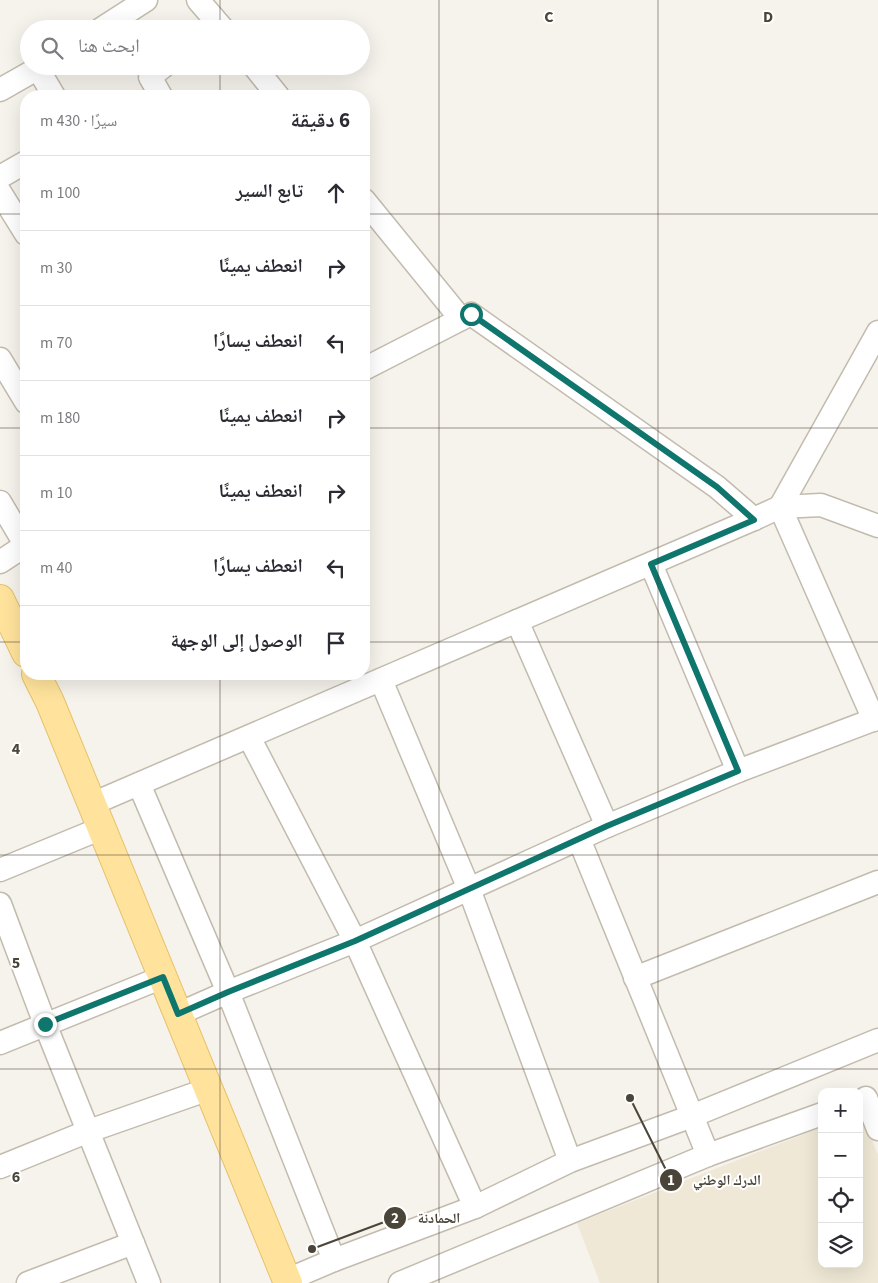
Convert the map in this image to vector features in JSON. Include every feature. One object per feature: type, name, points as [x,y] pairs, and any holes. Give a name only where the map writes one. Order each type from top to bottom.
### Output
[{"type":"main road","points":[[0,599],[20,641]]},
{"type":"main road","points":[[39,680],[50,702],[288,1282]]},
{"type":"street","points":[[115,20],[146,0]]},
{"type":"street","points":[[198,0],[214,20]]},
{"type":"street","points":[[0,90],[26,75]]},
{"type":"street","points":[[44,75],[51,90]]},
{"type":"street","points":[[153,75],[150,77],[158,90]]},
{"type":"street","points":[[261,75],[273,90]]},
{"type":"street","points":[[0,177],[20,165]]},
{"type":"street","points":[[0,192],[20,224]]},
{"type":"street","points":[[370,207],[462,319]]},
{"type":"street","points":[[370,366],[471,314],[717,487],[754,520]]},
{"type":"street","points":[[780,507],[878,332]]},
{"type":"street","points":[[0,359],[20,392]]},
{"type":"street","points":[[0,502],[20,536]]},
{"type":"street","points":[[0,870],[97,816],[139,784],[754,520],[780,507],[821,505],[878,526]]},
{"type":"street","points":[[178,1014],[355,941],[607,826],[738,771],[876,719],[780,507]]},
{"type":"street","points":[[0,562],[20,550]]},
{"type":"street","points":[[651,564],[738,771]]},
{"type":"street","points":[[517,621],[607,826]]},
{"type":"street","points":[[381,680],[469,889],[570,1161]]},
{"type":"street","points":[[248,737],[355,941],[475,1207]]},
{"type":"street","points":[[139,784],[228,992],[334,1260]]},
{"type":"street","points":[[578,839],[708,1155]]},
{"type":"street","points":[[636,978],[878,882]]},
{"type":"street","points":[[0,904],[45,1024],[149,1283]]},
{"type":"street","points":[[0,1043],[163,977]]},
{"type":"street","points":[[288,1282],[334,1260],[475,1207],[570,1161],[692,1116],[878,1040]]},
{"type":"street","points":[[0,1167],[89,1131],[209,1089]]},
{"type":"street","points":[[868,1097],[878,1129]]},
{"type":"street","points":[[400,1283],[708,1155],[818,1115]]},
{"type":"street","points":[[28,1283],[133,1243]]},
{"type":"shaded area","points":[[863,1117],[878,1155],[878,1283],[600,1283],[577,1223],[818,1129],[818,1268],[863,1268]]},
{"type":"place","name":"الدرك الوطني","points":[[630,1098]]},
{"type":"place","name":"الحمادنة","points":[[312,1249]]},
{"type":"route","points":[[45,1024],[163,977],[178,1014],[355,941],[607,826],[738,771],[651,564],[754,520],[717,487],[471,314]]}]
